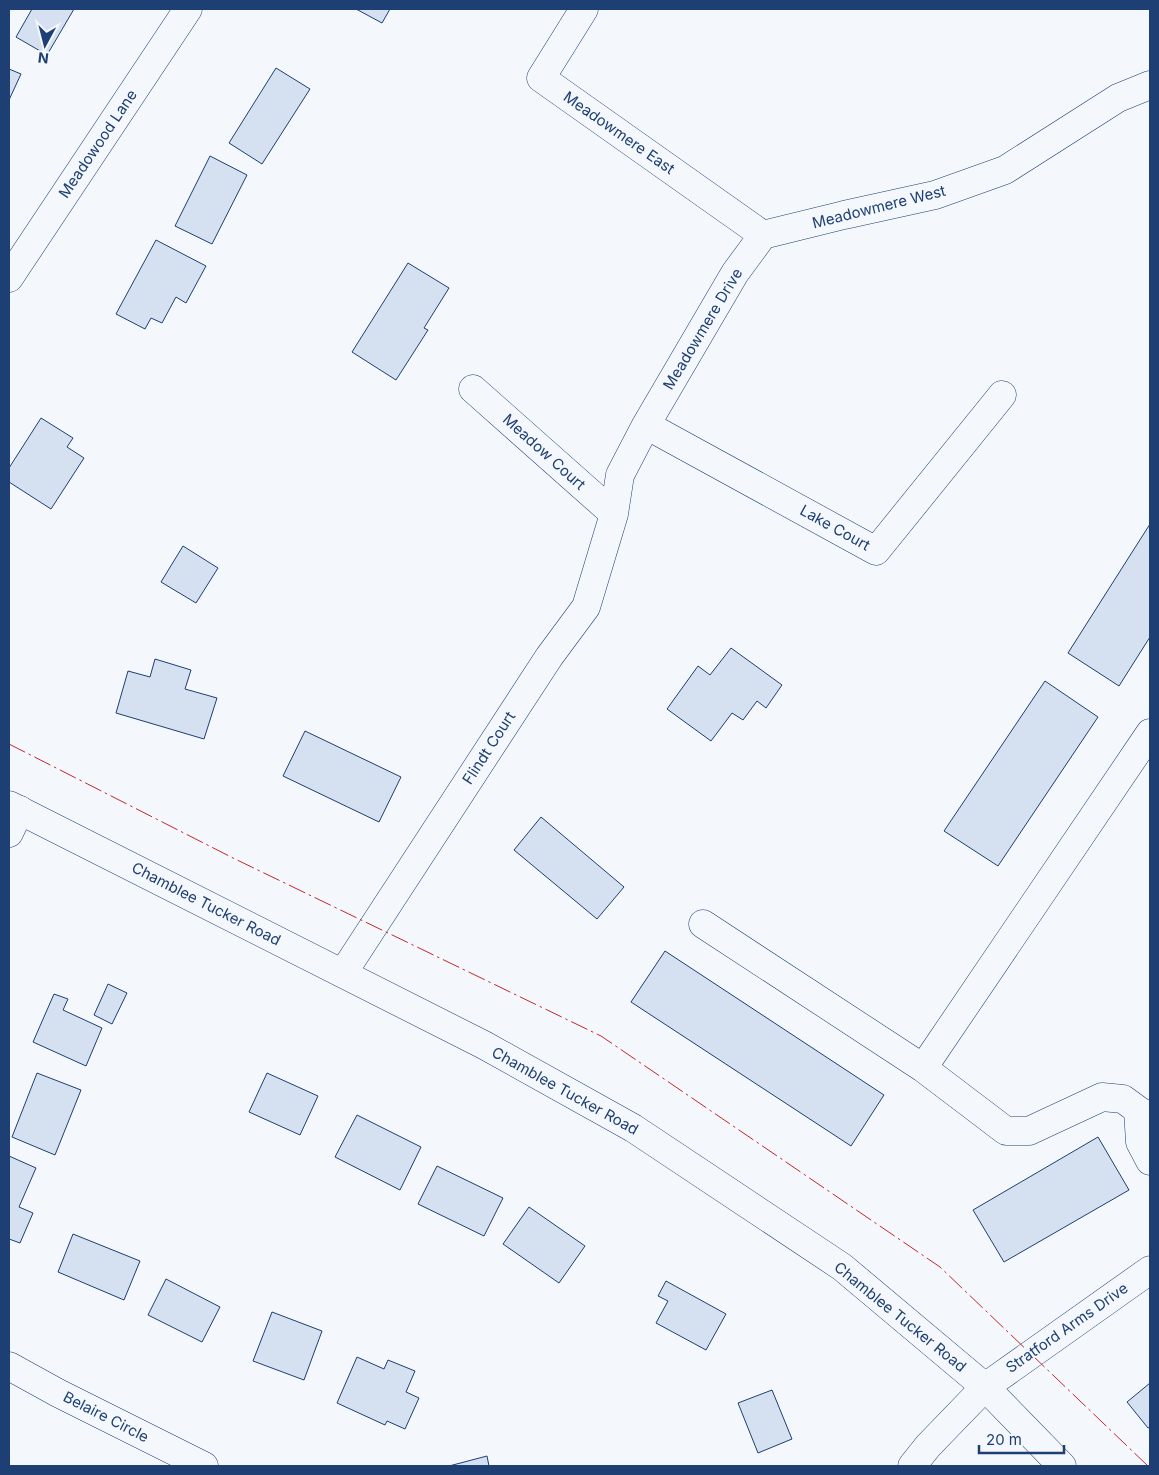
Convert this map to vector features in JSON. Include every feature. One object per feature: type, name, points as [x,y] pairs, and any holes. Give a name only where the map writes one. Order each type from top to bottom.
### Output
[{"type":"street","name":"Meadowood Lane","points":[[9,278],[188,9]]},
{"type":"street","name":"Meadowmere East","points":[[584,9],[541,78],[763,235]]},
{"type":"street","name":"Meadowmere West","points":[[763,235],[935,195],[1005,170],[1118,98],[1150,85]]},
{"type":"street","name":"Meadowmere Drive","points":[[614,514],[620,475],[646,425],[734,273],[763,235]]},
{"type":"street","name":"Meadow Court","points":[[474,389],[614,514]]},
{"type":"street","name":"Lake Court","points":[[646,425],[876,551],[1002,395]]},
{"type":"street","name":"Flindt Court","points":[[343,973],[549,657],[586,607],[614,514]]},
{"type":"street","points":[[923,1068],[1150,733]]},
{"type":"street","name":"Chamblee Tucker Road","points":[[12,816],[343,973],[484,1045],[634,1128],[842,1267],[985,1386],[1062,1466]]},
{"type":"street","points":[[703,924],[923,1068],[1006,1131],[1029,1131],[1102,1097],[1123,1099],[1144,1114],[1140,1142],[1150,1161]]},
{"type":"street","name":"Stratford Arms Drive","points":[[912,1466],[928,1446],[985,1386],[1150,1270]]},
{"type":"street","name":"Belaire Circle","points":[[9,1366],[204,1466]]},
{"type":"building","points":[[32,9],[74,9],[47,55],[16,37]]},
{"type":"building","points":[[356,9],[390,9],[382,23]]},
{"type":"building","points":[[276,68],[310,89],[262,164],[229,143]]},
{"type":"building","points":[[9,69],[21,74],[9,100]]},
{"type":"building","points":[[210,156],[247,175],[212,244],[175,226]]},
{"type":"building","points":[[156,240],[206,266],[186,303],[176,297],[162,323],[151,318],[145,329],[116,314]]},
{"type":"building","points":[[408,263],[449,288],[424,328],[428,330],[396,380],[352,352]]},
{"type":"building","points":[[41,418],[73,438],[67,447],[84,458],[51,509],[9,482],[9,468]]},
{"type":"building","points":[[1150,524],[1150,637],[1119,686],[1068,653]]},
{"type":"building","points":[[183,546],[218,568],[196,603],[161,582]]},
{"type":"building","points":[[731,648],[782,685],[766,708],[757,701],[743,720],[732,713],[711,741],[667,709],[698,666],[710,675]]},
{"type":"building","points":[[155,659],[191,670],[185,689],[217,698],[204,739],[116,713],[128,671],[150,677]]},
{"type":"building","points":[[1045,681],[1098,717],[998,866],[944,831]]},
{"type":"building","points":[[305,731],[401,777],[379,822],[283,776]]},
{"type":"building","points":[[541,817],[624,887],[597,919],[514,850]]},
{"type":"building","points":[[665,951],[884,1095],[851,1146],[631,1002]]},
{"type":"building","points":[[108,984],[127,993],[112,1024],[94,1015]]},
{"type":"building","points":[[54,994],[68,999],[63,1010],[102,1028],[86,1066],[33,1042]]},
{"type":"building","points":[[37,1073],[81,1090],[55,1155],[12,1137]]},
{"type":"building","points":[[267,1073],[318,1096],[300,1135],[249,1112]]},
{"type":"building","points":[[357,1115],[421,1147],[400,1190],[335,1157]]},
{"type":"building","points":[[1098,1137],[1129,1190],[1004,1262],[973,1210]]},
{"type":"building","points":[[9,1156],[36,1168],[19,1207],[33,1213],[20,1243],[9,1239]]},
{"type":"building","points":[[437,1166],[503,1198],[484,1236],[418,1204]]},
{"type":"building","points":[[529,1207],[585,1246],[559,1283],[503,1244]]},
{"type":"building","points":[[73,1234],[140,1261],[124,1300],[58,1272]]},
{"type":"building","points":[[166,1279],[220,1307],[202,1342],[148,1315]]},
{"type":"building","points":[[666,1281],[726,1314],[706,1350],[656,1323],[668,1301],[658,1296]]},
{"type":"building","points":[[272,1312],[322,1331],[304,1380],[253,1361]]},
{"type":"building","points":[[357,1357],[384,1369],[388,1360],[415,1371],[406,1392],[419,1398],[405,1429],[387,1421],[385,1425],[337,1403]]},
{"type":"building","points":[[1150,1383],[1150,1427],[1148,1428],[1127,1402]]},
{"type":"building","points":[[772,1390],[792,1439],[758,1453],[738,1403]]},
{"type":"building","points":[[487,1456],[489,1466],[449,1466]]},
{"type":"power","points":[[9,744],[233,858],[601,1036],[940,1267],[1148,1466]]}]
